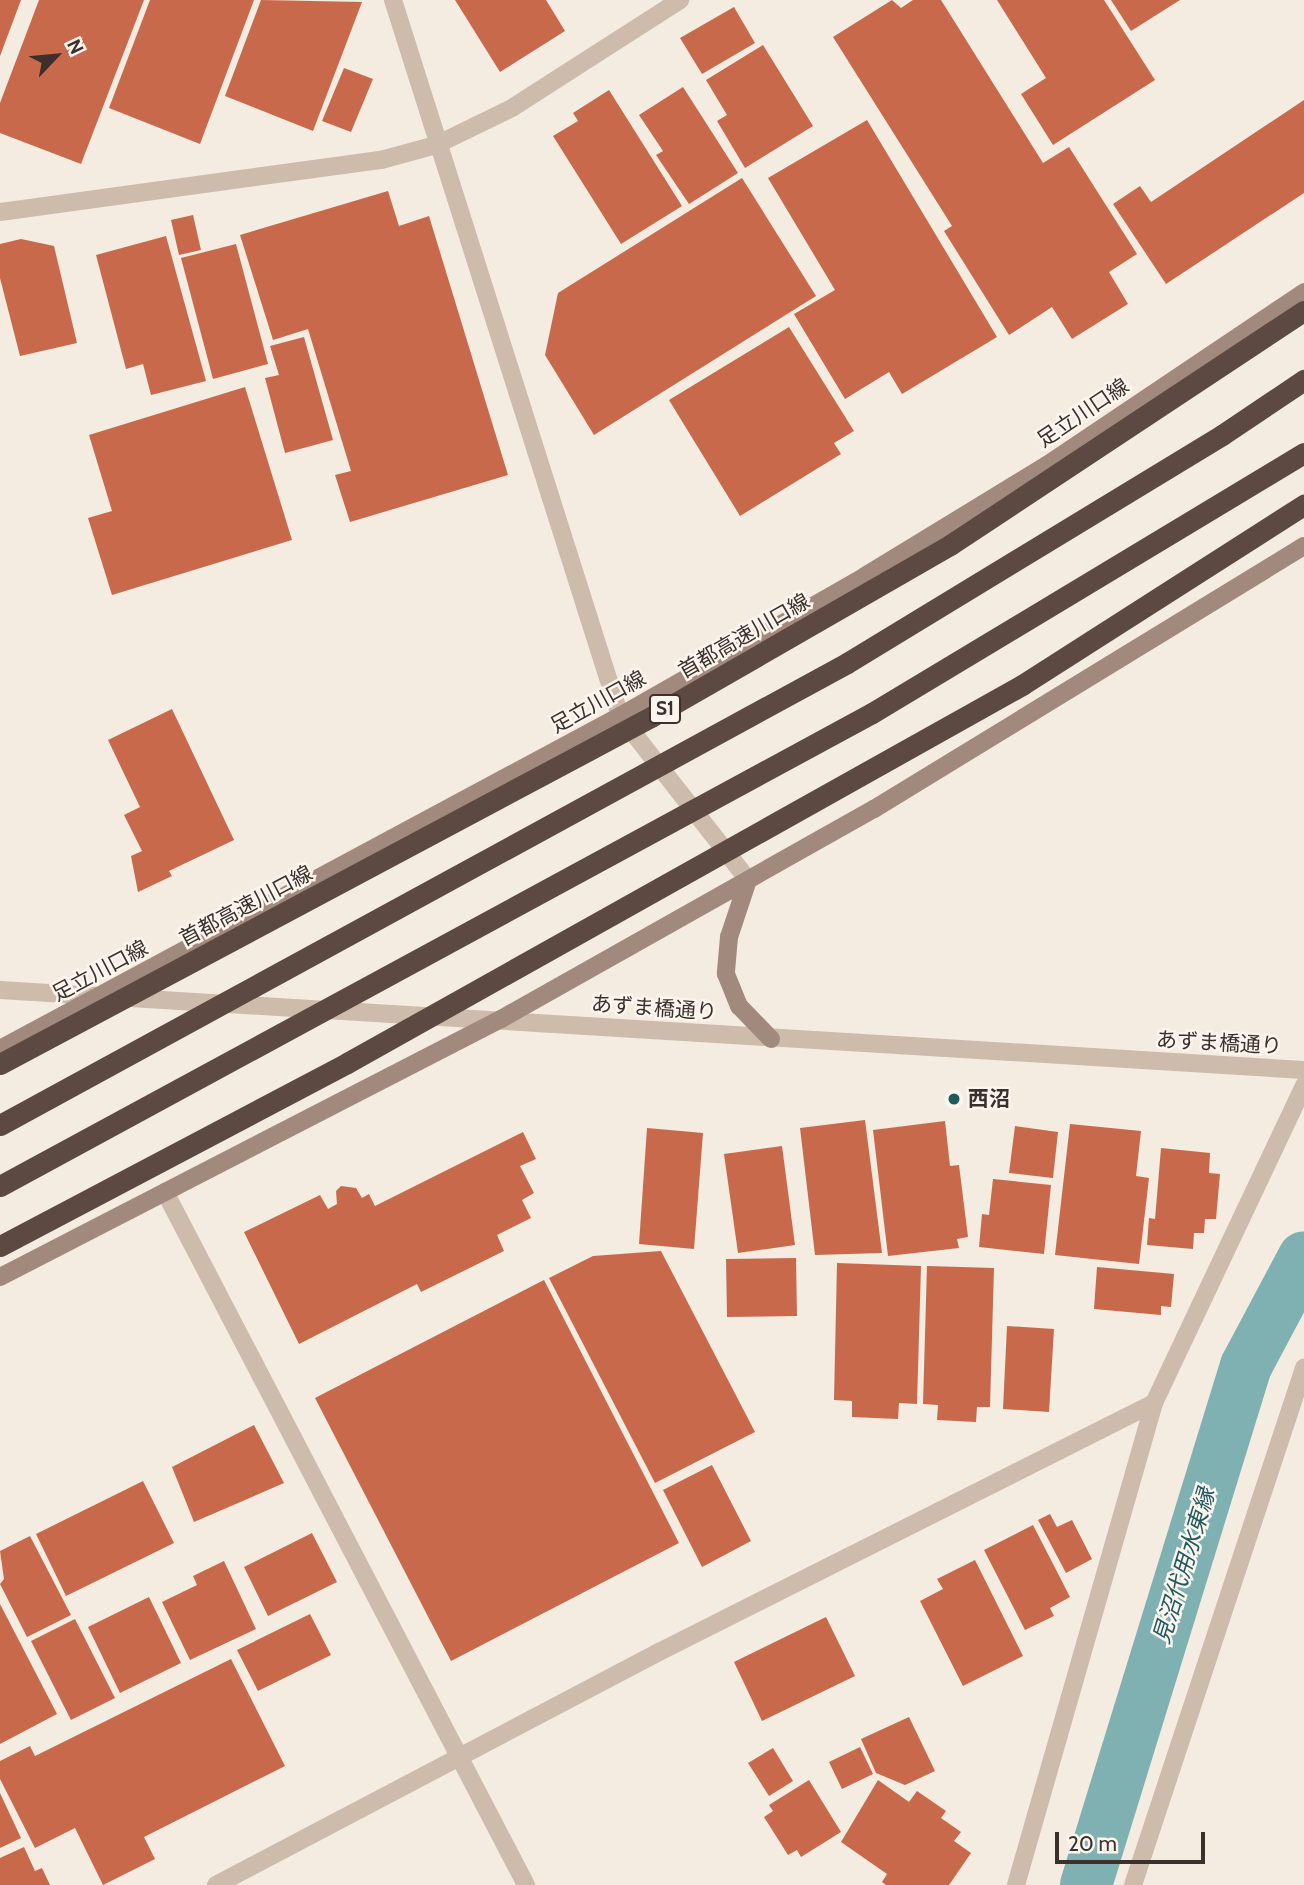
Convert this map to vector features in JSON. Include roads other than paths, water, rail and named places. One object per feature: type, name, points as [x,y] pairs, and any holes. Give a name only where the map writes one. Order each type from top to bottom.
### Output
[{"type":"highway","name":"首都高速川口線","points":[[0,1064],[652,717],[950,545],[1304,311]]},
{"type":"highway","points":[[0,1125],[847,663],[1222,435],[1304,380]]},
{"type":"highway","points":[[0,1186],[872,713],[1304,453]]},
{"type":"highway","points":[[0,1246],[347,1063],[1010,692],[1304,505]]},
{"type":"main road","name":"足立川口線","points":[[0,1049],[98,999],[620,716],[1047,465],[1304,292]]},
{"type":"main road","points":[[0,1277],[501,1019],[1050,705],[1304,547]]},
{"type":"main road","points":[[748,880],[729,937],[726,974],[739,1006],[771,1040]]},
{"type":"street","points":[[393,0],[436,145],[620,716],[748,880]]},
{"type":"street","points":[[0,212],[381,160],[436,145],[512,108],[680,0]]},
{"type":"street","name":"あずま橋通り","points":[[0,990],[98,999],[501,1019],[771,1040],[1304,1070]]},
{"type":"street","points":[[1016,1885],[1154,1403],[1304,1084]]},
{"type":"street","points":[[165,1192],[526,1885]]},
{"type":"street","points":[[1133,1885],[1304,1368]]},
{"type":"street","points":[[216,1885],[462,1758],[659,1651],[1154,1403]]},
{"type":"waterway","name":"見沼代用水東縁","points":[[1086,1885],[1246,1366],[1304,1257]]},
{"type":"place","name":"西沼","points":[[954,1099]]}]
